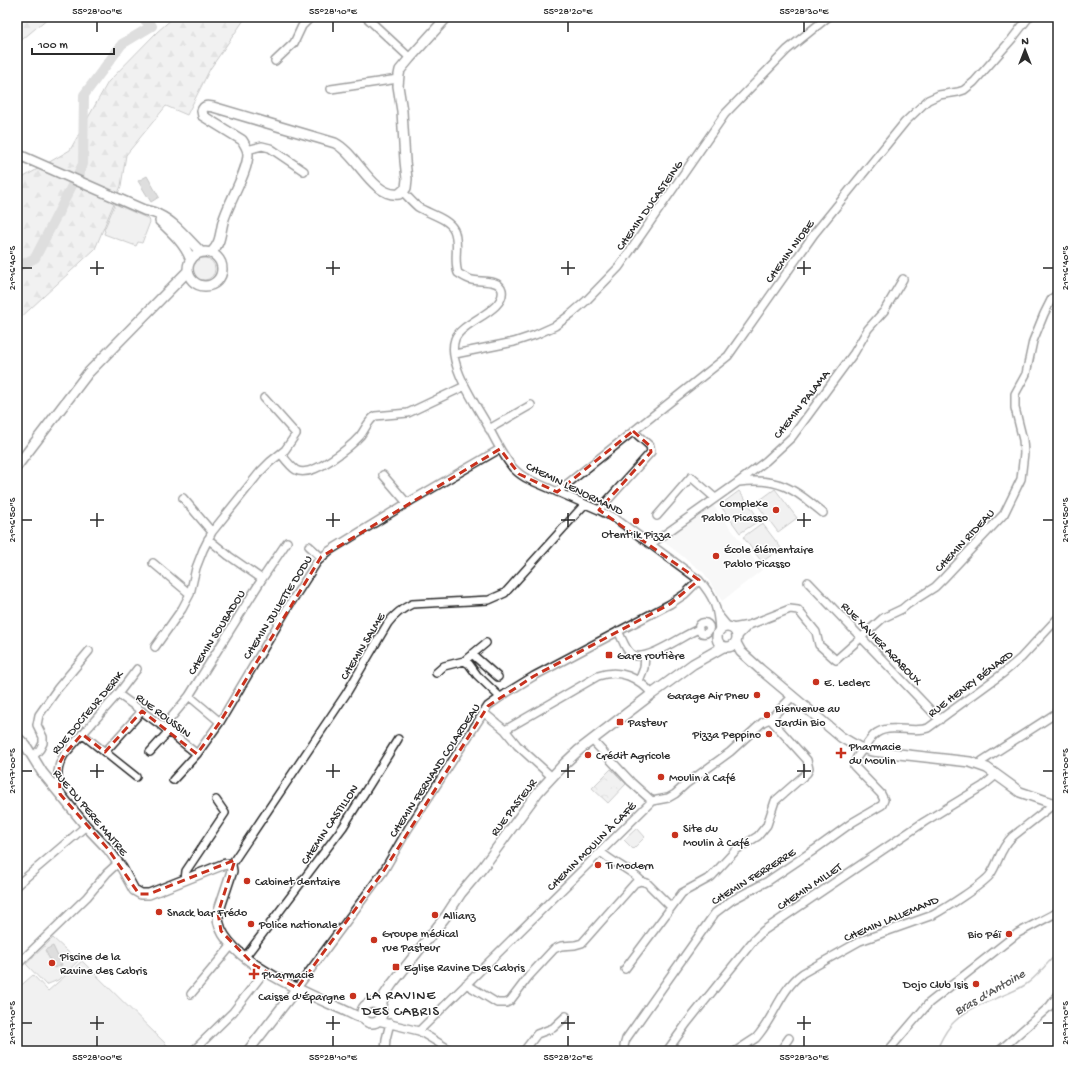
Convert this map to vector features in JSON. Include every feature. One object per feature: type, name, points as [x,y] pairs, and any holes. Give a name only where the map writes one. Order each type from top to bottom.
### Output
[{"type":"main road","points":[[212,253],[218,246],[221,238],[223,221],[246,163],[248,154],[242,140],[203,116],[202,111],[204,108],[207,106],[213,107],[335,143],[344,148],[382,190],[395,194],[403,192],[406,188],[407,179],[398,79],[400,70],[447,17]]},
{"type":"main road","points":[[17,154],[144,210],[157,218],[176,237],[186,249],[191,260]]},
{"type":"main road","points":[[144,210],[159,214],[168,220],[201,252]]},
{"type":"main road","points":[[157,218],[168,220]]},
{"type":"main road","points":[[188,271],[192,280],[202,286],[212,285],[217,282],[222,273],[222,227]]},
{"type":"main road","points":[[17,466],[88,373],[174,287],[188,271],[191,260],[196,255],[201,252],[212,253],[216,255],[221,262]]},
{"type":"main road","points":[[174,287],[192,280]]},
{"type":"main road","points":[[729,643],[736,632],[730,627],[725,627],[719,631],[717,637],[729,643],[741,652],[851,744],[863,749],[959,760],[979,765],[1020,792],[1056,805]]},
{"type":"main road","name":"RUE PASTEUR","points":[[362,1013],[368,1003],[379,1012],[384,996],[446,916],[460,893],[487,861],[538,792],[564,764],[592,740],[652,694],[693,664],[729,643]]},
{"type":"main road","name":"RUE DU PERE MAITRE","points":[[17,737],[26,746],[42,772],[86,826],[118,862],[134,890],[141,894],[149,894],[222,865],[231,865]]},
{"type":"main road","points":[[231,865],[232,871],[217,919],[221,931],[232,945],[245,957],[265,971],[356,1016],[362,1013],[368,1022],[373,1023],[379,1012]]},
{"type":"main road","points":[[248,1051],[297,988]]},
{"type":"street","points":[[275,61],[294,43],[302,26],[311,17]]},
{"type":"street","points":[[366,17],[410,58]]},
{"type":"street","name":"CHEMIN DUCASTEING","points":[[454,354],[514,342],[535,335],[555,326],[586,301],[619,267],[725,114],[787,50],[828,17]]},
{"type":"street","name":"CHEMIN NIOBE","points":[[557,492],[728,356],[814,234],[905,122],[928,100],[939,95],[964,90],[974,82],[1012,39],[1029,17]]},
{"type":"street","points":[[331,88],[398,79]]},
{"type":"street","points":[[247,150],[262,146],[270,148],[304,171]]},
{"type":"street","name":"CHEMIN LENORMAND","points":[[403,192],[418,206],[441,218],[453,229],[457,245],[456,262],[458,273],[465,278],[472,280],[497,284],[501,289],[502,294],[498,303],[459,333],[455,339],[454,354],[465,386],[500,449],[513,468],[519,474],[616,519],[699,580],[709,591],[715,603],[719,616],[719,631]]},
{"type":"street","name":"CHEMIN PALAMA","points":[[650,544],[737,483],[792,437],[854,354],[868,329],[884,310],[903,279]]},
{"type":"street","name":"CHEMIN RIDEAU","points":[[749,625],[790,609],[798,610],[816,632],[820,645],[836,660],[883,618],[902,609],[934,587],[1004,514],[1021,479],[1024,453],[1024,440],[1015,408],[1015,394],[1026,374],[1033,341],[1044,314],[1051,300],[1058,293]]},
{"type":"street","points":[[281,454],[296,470],[303,472],[315,469],[346,449],[354,442],[362,434],[367,424],[374,416],[408,413],[465,386]]},
{"type":"street","points":[[155,647],[182,609],[190,594],[196,568],[212,532],[260,472],[286,450],[296,434],[264,398]]},
{"type":"street","points":[[490,429],[531,405]]},
{"type":"street","points":[[599,510],[651,452],[650,446],[633,431]]},
{"type":"street","name":"CHEMIN JULIETTE DODU","points":[[173,780],[197,754],[220,722],[290,604],[321,557],[407,503],[500,449]]},
{"type":"street","points":[[754,470],[761,480]]},
{"type":"street","points":[[383,475],[407,503]]},
{"type":"street","points":[[657,516],[691,477],[715,498]]},
{"type":"street","points":[[737,483],[761,480],[771,481],[783,485],[800,495],[823,513]]},
{"type":"street","points":[[183,498],[212,532]]},
{"type":"street","name":"CHEMIN SALME","points":[[231,865],[346,694],[388,623],[396,613],[412,604],[488,600],[501,595],[511,586],[585,504]]},
{"type":"street","points":[[208,539],[262,579]]},
{"type":"street","name":"CHEMIN SOUBADOU","points":[[170,719],[189,696],[262,579],[287,542]]},
{"type":"street","points":[[309,546],[321,557]]},
{"type":"street","points":[[153,563],[190,594]]},
{"type":"street","name":"CHEMIN FERNAND COLARDEAU","points":[[297,988],[383,872],[408,829],[483,712],[492,702],[534,676],[677,599],[699,580]]},
{"type":"street","name":"RUE XAVIER ARABOUX","points":[[808,582],[940,720]]},
{"type":"street","name":"CHEMIN LENORMAND","points":[[719,616],[730,627]]},
{"type":"street","name":"RUE HENRY BÉNARD","points":[[863,749],[874,735],[883,730],[922,730],[940,720],[1021,658],[1058,618]]},
{"type":"street","points":[[730,627],[749,625]]},
{"type":"street","points":[[729,643],[749,625]]},
{"type":"street","points":[[618,632],[629,652],[634,656],[645,656],[699,629]]},
{"type":"street","points":[[436,673],[444,666],[464,660],[486,643]]},
{"type":"street","points":[[34,758],[40,749],[42,742],[42,737],[37,725],[39,715],[58,688],[89,651]]},
{"type":"street","points":[[472,654],[498,677]]},
{"type":"street","points":[[639,681],[644,668],[645,656]]},
{"type":"street","points":[[464,660],[500,697]]},
{"type":"street","name":"RUE DOCTEUR DERIK","points":[[60,794],[58,776],[59,764],[64,755],[118,694],[137,669]]},
{"type":"street","points":[[505,730],[605,673],[620,673],[639,681],[645,685],[652,694]]},
{"type":"street","name":"RUE ROUSSIN","points":[[118,694],[169,731],[197,754]]},
{"type":"street","points":[[189,696],[220,722]]},
{"type":"street","name":"CHEMIN MOULIN À CAFÉ","points":[[419,1031],[652,801],[668,798],[675,794],[686,784],[730,752],[763,722],[770,719],[793,696]]},
{"type":"street","points":[[105,752],[142,711]]},
{"type":"street","points":[[483,712],[505,730],[517,745],[552,777]]},
{"type":"street","points":[[979,765],[982,761],[1058,712]]},
{"type":"street","points":[[625,969],[670,906],[686,890],[711,877],[736,850],[758,836],[767,824],[775,801],[807,773],[809,769],[807,760],[770,719]]},
{"type":"street","points":[[150,752],[169,731]]},
{"type":"street","points":[[82,734],[136,777]]},
{"type":"street","name":"CHEMIN CASTILLON","points":[[245,957],[343,827],[398,739]]},
{"type":"street","points":[[592,740],[631,782],[652,801]]},
{"type":"street","name":"CHEMIN FERRERRE","points":[[625,1051],[624,1046],[626,1039],[715,913],[732,900],[768,881],[853,822],[882,805],[884,800],[881,794],[854,766],[854,760],[863,749]]},
{"type":"street","name":"CHEMIN MILLET","points":[[667,1051],[687,1022],[763,931],[924,822],[983,786],[996,775]]},
{"type":"street","points":[[185,880],[186,870],[225,813],[216,800]]},
{"type":"street","name":"CHEMIN LALLEMAND","points":[[736,1051],[756,1038],[780,1003],[786,989],[802,973],[860,941],[933,915],[942,910],[986,879],[994,868],[1006,843],[1056,805]]},
{"type":"street","points":[[17,885],[86,826]]},
{"type":"street","points":[[601,852],[616,864],[638,877],[640,881]]},
{"type":"street","points":[[17,965],[87,897],[118,862]]},
{"type":"street","points":[[466,984],[497,1003],[506,1003],[510,1001],[529,976],[552,951],[561,946],[579,944],[585,940],[635,883],[640,881],[648,883],[670,906]]},
{"type":"street","points":[[888,1051],[929,1003],[1018,933],[1058,912]]},
{"type":"street","points":[[191,994],[232,945]]},
{"type":"street","points":[[193,1051],[233,1012],[265,971]]},
{"type":"street","points":[[999,1051],[1050,1006],[1058,995]]},
{"type":"street","points":[[379,1012],[389,1023],[419,1031],[452,1051]]},
{"type":"street","points":[[524,1051],[537,1034],[553,1028],[566,1016]]},
{"type":"street","points":[[385,1051],[389,1023]]},
{"type":"street","points":[[780,1051],[789,1038]]},
{"type":"highlighted area","points":[[633,431],[650,446],[651,452],[599,510],[699,580],[670,604],[534,676],[488,706],[383,872],[297,988],[254,965],[221,931],[218,913],[235,860],[149,894],[139,894],[108,849],[60,794],[59,764],[64,755],[82,734],[105,752],[142,711],[197,754],[220,722],[321,557],[500,449],[519,474],[557,492]]},
{"type":"shaded area","points":[[147,176],[159,197],[151,202],[138,181]]},
{"type":"shaded area","name":"École élémentaire Pablo Picasso","points":[[713,505],[762,570],[722,601],[704,573],[663,541]]},
{"type":"shaded area","points":[[53,946],[62,965],[54,968],[45,950]]},
{"type":"green space","points":[[17,17],[49,17],[17,44]]},
{"type":"green space","points":[[174,17],[246,17],[210,69],[187,115],[166,106],[126,155],[121,186],[95,249],[17,321],[17,181],[70,150],[108,82],[157,32]]},
{"type":"green space","points":[[115,204],[149,219],[150,222],[142,243],[138,242],[136,246],[104,234],[104,230]]},
{"type":"green space","points":[[204,258],[212,261],[215,269],[212,277],[204,280],[196,277],[193,269],[196,261]]},
{"type":"green space","name":"Complexe Pablo Picasso","points":[[775,489],[797,518],[778,532],[756,503]]},
{"type":"green space","points":[[739,491],[760,520],[740,533],[720,505]]},
{"type":"green space","points":[[762,523],[781,548],[762,562],[743,537]]},
{"type":"green space","points":[[611,769],[626,784],[608,803],[592,788]]},
{"type":"green space","points":[[637,828],[645,837],[633,849],[624,840]]},
{"type":"green space","name":"Piscine de la Ravine des Cabris","points":[[53,938],[78,961],[58,980],[46,985],[26,964]]},
{"type":"green space","points":[[82,961],[173,1051],[17,1051],[17,989],[33,975],[48,991]]},
{"type":"waterway","points":[[17,267],[35,258],[83,164],[84,95],[122,44],[152,26],[141,17]]},
{"type":"waterway","name":"Bras d'Antoine","points":[[936,1051],[948,1028],[954,1022],[970,1010],[1025,985],[1034,978],[1058,953]]},
{"type":"place","name":"Complexe Pablo Picasso","points":[[776,510]]},
{"type":"place","name":"Otent'ik Pizza","points":[[636,521]]},
{"type":"place","name":"École élémentaire Pablo Picasso","points":[[716,556]]},
{"type":"place","name":"Gare routière","points":[[609,655]]},
{"type":"place","name":"E. Leclerc","points":[[816,682]]},
{"type":"place","name":"Garage Air Pneu","points":[[757,695]]},
{"type":"place","name":"Bienvenue au Jardin Bio","points":[[767,715]]},
{"type":"place","name":"Pasteur","points":[[620,722]]},
{"type":"place","name":"Pizza Peppino","points":[[769,734]]},
{"type":"place","name":"Pharmacie du Moulin","points":[[841,753]]},
{"type":"place","name":"Crédit Agricole","points":[[588,755]]},
{"type":"place","name":"Moulin à Café","points":[[661,777]]},
{"type":"place","name":"Site du Moulin à Café","points":[[675,835]]},
{"type":"place","name":"Ti Modern","points":[[598,865]]},
{"type":"place","name":"Cabinet dentaire","points":[[247,881]]},
{"type":"place","name":"Snack bar Frédo","points":[[159,912]]},
{"type":"place","name":"Allianz","points":[[435,915]]},
{"type":"place","name":"Police nationale","points":[[251,924]]},
{"type":"place","name":"Bio Péï","points":[[1009,934]]},
{"type":"place","name":"Groupe médical rue Pasteur","points":[[374,940]]},
{"type":"place","name":"Piscine de la Ravine des Cabris","points":[[52,963]]},
{"type":"place","name":"Eglise Ravine Des Cabris","points":[[396,967]]},
{"type":"place","name":"Pharmacie","points":[[254,974]]},
{"type":"place","name":"Dojo Club Isis","points":[[976,984]]},
{"type":"place","name":"Caisse d'Épargne","points":[[353,996]]},
{"type":"district","name":"LA RAVINE DES CABRIS","points":[[401,1002]]}]
